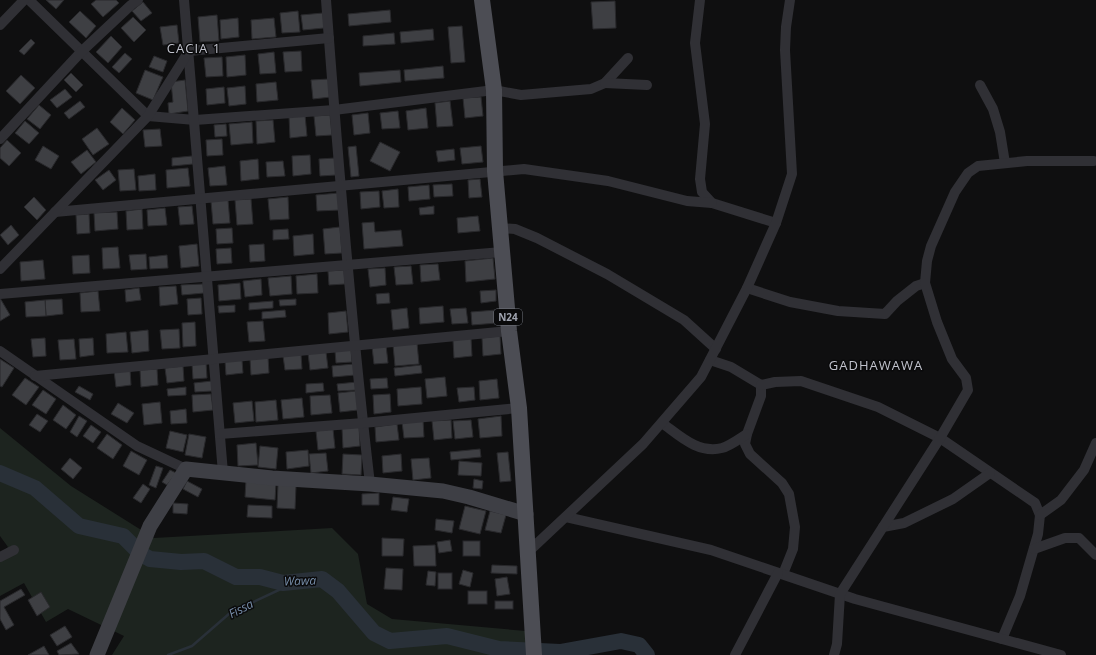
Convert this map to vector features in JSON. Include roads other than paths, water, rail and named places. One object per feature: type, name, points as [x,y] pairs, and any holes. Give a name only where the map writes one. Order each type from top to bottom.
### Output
[{"type":"main road","name":"N24","points":[[482,0],[494,90],[495,171],[509,331],[519,408],[534,655]]},
{"type":"street","points":[[0,24],[24,0]]},
{"type":"street","points":[[29,0],[148,116],[195,120],[334,110],[494,90],[521,95],[591,89],[605,83],[628,58]]},
{"type":"street","points":[[0,139],[81,52],[138,0]]},
{"type":"street","points":[[184,0],[223,473]]},
{"type":"street","points":[[326,0],[348,265],[370,484]]},
{"type":"street","points":[[700,0],[695,43],[705,124],[700,179],[702,192],[712,203]]},
{"type":"street","points":[[527,553],[643,444],[701,377],[747,288],[776,223],[792,174],[785,50],[786,26],[790,0]]},
{"type":"street","points":[[189,51],[329,38]]},
{"type":"street","points":[[0,269],[148,116],[189,51]]},
{"type":"street","points":[[605,83],[648,85]]},
{"type":"street","points":[[980,85],[993,109],[1000,132],[1005,163]]},
{"type":"street","points":[[834,655],[840,594],[940,438],[968,390],[966,378],[952,359],[937,322],[925,283],[927,261],[931,246],[954,192],[968,173],[978,166],[1055,160],[1094,160]]},
{"type":"street","points":[[55,212],[524,169],[608,181],[687,201],[712,203],[776,223]]},
{"type":"street","points":[[500,228],[515,229],[537,238],[607,274],[684,320],[716,349]]},
{"type":"street","points":[[0,294],[502,252]]},
{"type":"street","points":[[747,288],[790,302],[838,311],[885,314],[897,301],[916,286],[925,283]]},
{"type":"street","points":[[35,376],[509,331]]},
{"type":"street","points":[[0,351],[138,446],[186,469],[272,478],[370,484],[443,491],[526,514]]},
{"type":"street","points":[[710,360],[731,367],[761,385],[775,382],[801,381],[878,407],[940,438],[1035,503],[1040,515],[1038,534],[1020,596],[1002,639]]},
{"type":"street","points":[[735,655],[793,549],[795,527],[789,494],[782,483],[750,454],[745,444],[747,434],[761,396],[761,385]]},
{"type":"street","points":[[220,434],[363,423],[519,408]]},
{"type":"street","points":[[662,423],[694,446],[707,450],[723,448],[747,434]]},
{"type":"street","points":[[1040,515],[1061,500],[1084,470],[1096,443]]},
{"type":"street","points":[[97,655],[144,540],[157,513],[186,469]]},
{"type":"street","points":[[883,527],[904,523],[911,520],[952,499],[990,473]]},
{"type":"street","points":[[566,516],[712,550],[840,594],[1061,655]]},
{"type":"street","points":[[1034,549],[1065,538],[1079,538],[1096,555]]},
{"type":"street","points":[[0,557],[14,550]]},
{"type":"waterway","name":"Wawa","points":[[0,473],[35,488],[79,526],[123,536],[141,554],[150,559],[181,562],[204,561],[236,577],[260,577],[283,583],[322,579],[338,591],[374,633],[390,641],[447,636],[499,649],[560,652],[621,641],[639,645],[647,655]]},
{"type":"waterway","name":"Fissa","points":[[168,655],[192,646],[230,613],[298,581]]},
{"type":"district","name":"CACIA 1","points":[[194,48]]},
{"type":"district","name":"GADHAWAWA","points":[[876,365]]}]
